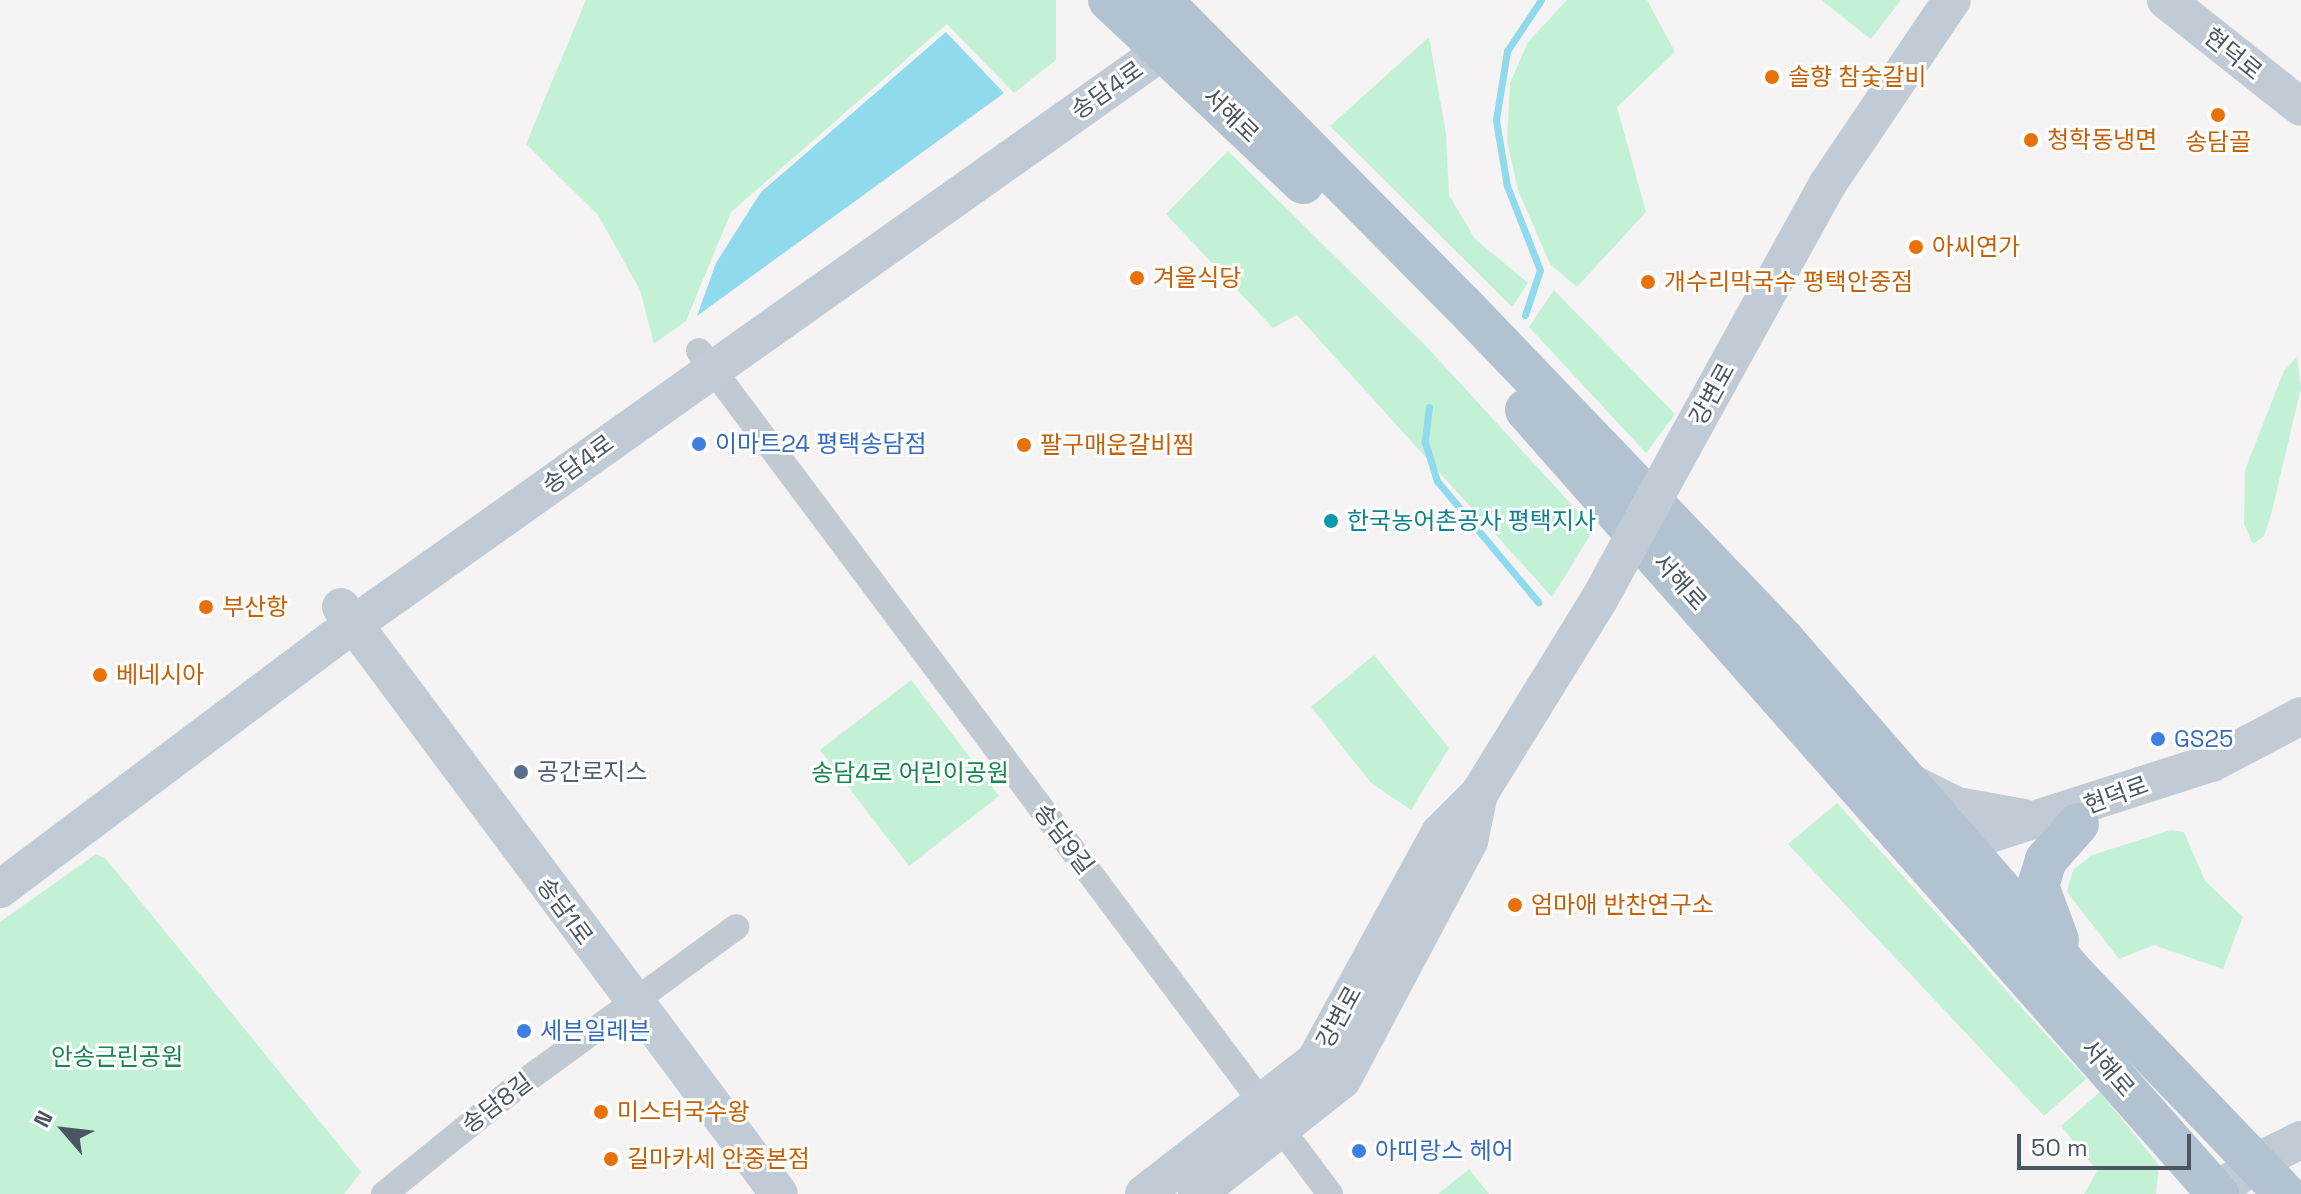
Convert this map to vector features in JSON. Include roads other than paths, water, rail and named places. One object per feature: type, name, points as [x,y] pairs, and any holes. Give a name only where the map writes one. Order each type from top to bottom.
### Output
[{"type":"main road","name":"서해로","points":[[1109,0],[1157,28],[1584,431],[1783,639],[1906,780],[1947,856],[2217,1193]]},
{"type":"main road","name":"강변로","points":[[1144,1194],[1342,1080],[1469,841],[1479,794],[1599,600],[1827,185],[1952,0]]},
{"type":"main road","name":"현덕로","points":[[2166,0],[2301,107]]},
{"type":"main road","name":"서해로","points":[[1157,28],[1443,318],[1947,856],[2077,977],[2280,1183]]},
{"type":"main road","name":"송담4로","points":[[0,866],[705,360],[1157,28]]},
{"type":"main road","name":"송담4로","points":[[0,889],[337,623]]},
{"type":"main road","name":"송담1로","points":[[337,623],[624,1011],[751,1194]]},
{"type":"main road","name":"현덕로","points":[[2066,820],[2212,763],[2301,716]]},
{"type":"main road","name":"현덕로","points":[[1947,856],[2066,820],[2219,781],[2301,741]]},
{"type":"main road","points":[[1906,780],[1937,798],[1988,814],[2066,820],[2046,860],[2038,886],[2044,912],[2077,977]]},
{"type":"main road","name":"송담1로","points":[[624,1011],[779,1194]]},
{"type":"main road","name":"강변로","points":[[1197,1194],[1273,1117]]},
{"type":"main road","points":[[2217,1193],[2280,1183],[2301,1140]]},
{"type":"street","name":"송담9길","points":[[705,360],[1330,1194]]},
{"type":"street","points":[[624,1011],[736,927]]},
{"type":"street","name":"송담8길","points":[[384,1194],[510,1092],[624,1011]]},
{"type":"water","points":[[946,32],[1004,93],[697,316],[716,263],[761,192]]},
{"type":"waterway","points":[[1525,315],[1540,270],[1507,186],[1496,120],[1507,51],[1541,0]]},
{"type":"waterway","points":[[1429,407],[1425,442],[1437,481],[1538,602]]},
{"type":"place","name":"솔향 참숯갈비","points":[[1772,77]]},
{"type":"place","name":"송담골","points":[[2218,115]]},
{"type":"place","name":"청학동냉면","points":[[2031,140]]},
{"type":"place","name":"아씨연가","points":[[1916,247]]},
{"type":"place","name":"겨울식당","points":[[1137,278]]},
{"type":"place","name":"개수리막국수 평택안중점","points":[[1648,282]]},
{"type":"place","name":"이마트24 평택송담점","points":[[699,444]]},
{"type":"place","name":"팔구매운갈비찜","points":[[1024,445]]},
{"type":"place","name":"한국농어촌공사 평택지사","points":[[1331,521]]},
{"type":"place","name":"부산항","points":[[206,607]]},
{"type":"place","name":"베네시아","points":[[100,675]]},
{"type":"place","name":"GS25","points":[[2158,739]]},
{"type":"place","name":"공간로지스","points":[[521,772]]},
{"type":"place","name":"엄마애 반찬연구소","points":[[1515,905]]},
{"type":"place","name":"세븐일레븐","points":[[524,1031]]},
{"type":"place","name":"미스터국수왕","points":[[601,1112]]},
{"type":"place","name":"아띠랑스 헤어","points":[[1359,1151]]},
{"type":"place","name":"길마카세 안중본점","points":[[611,1159]]},
{"type":"park label","name":"송담4로 어린이공원","points":[[910,773]]},
{"type":"park label","name":"안송근린공원","points":[[117,1057]]}]
